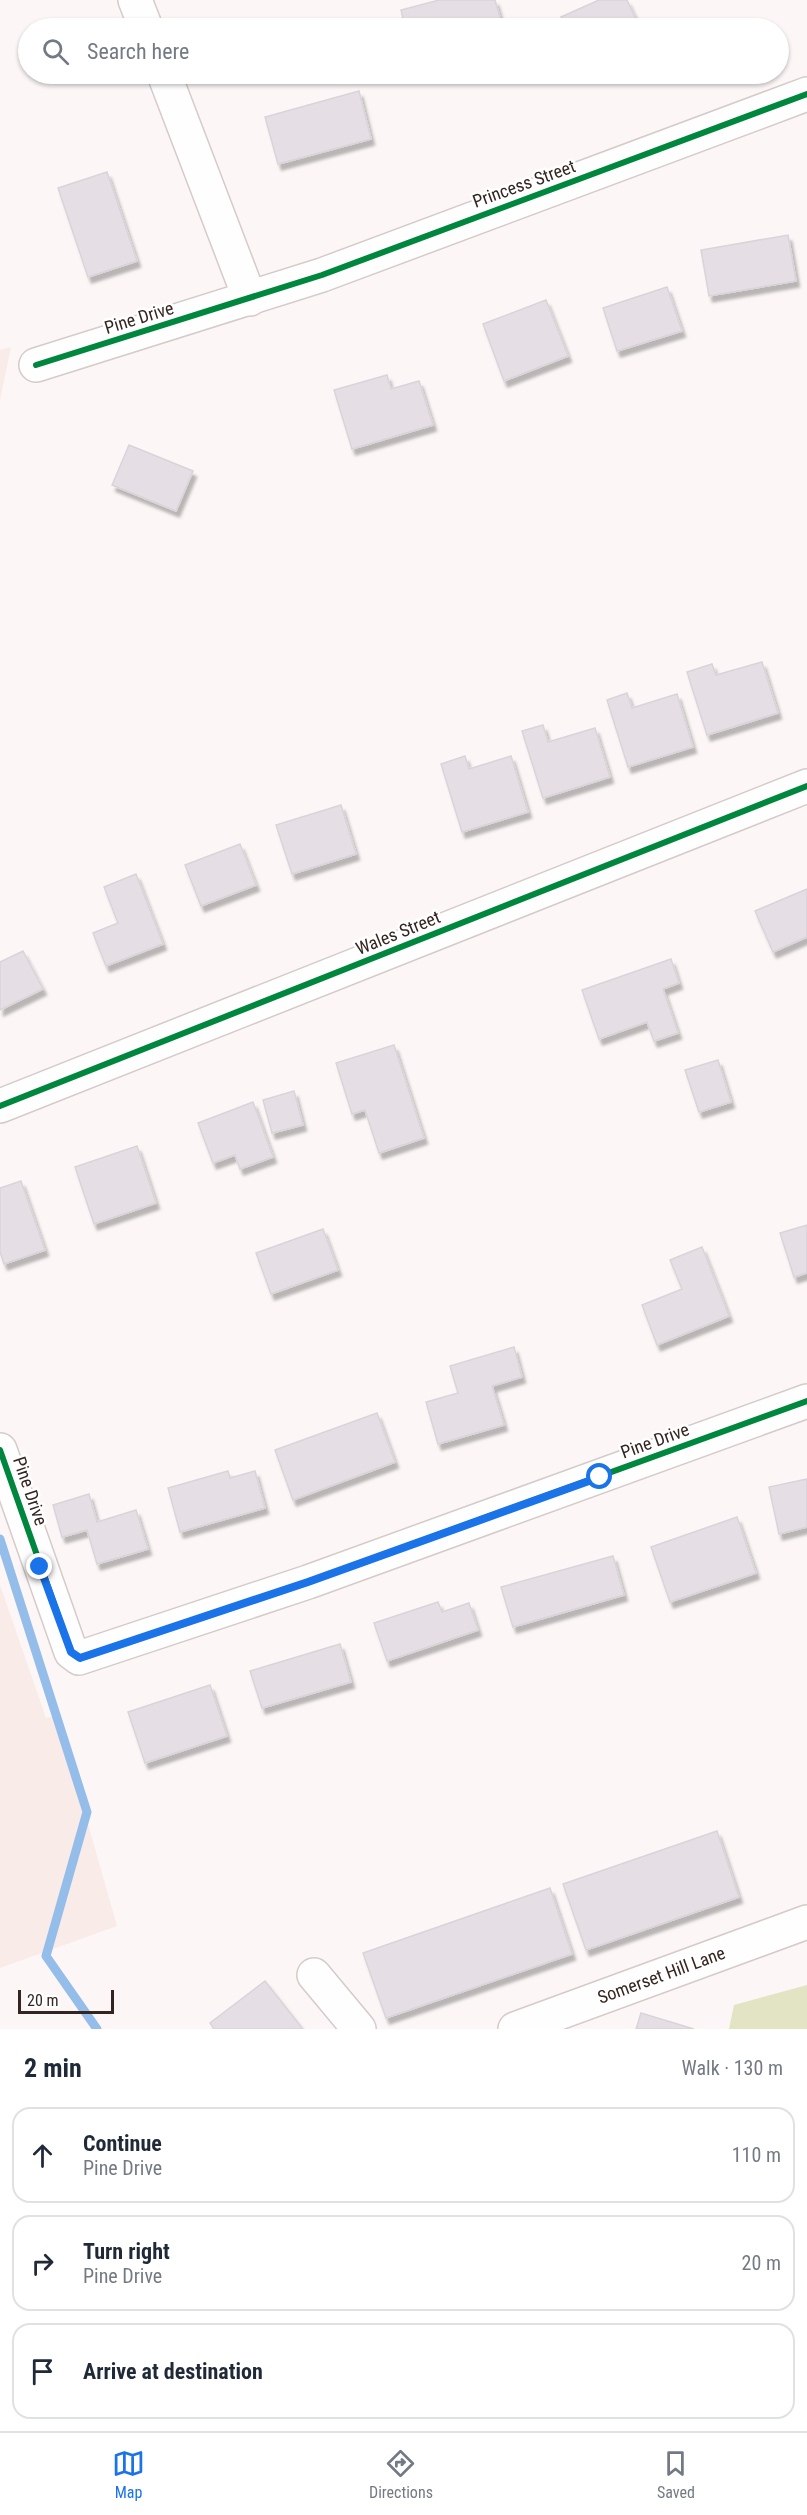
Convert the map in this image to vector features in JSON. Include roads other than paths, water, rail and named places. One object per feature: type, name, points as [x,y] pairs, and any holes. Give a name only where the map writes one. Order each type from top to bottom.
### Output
[{"type":"street","points":[[135,0],[142,18]]},
{"type":"street","points":[[168,84],[250,299]]},
{"type":"street","name":"Princess Street","points":[[250,299],[322,275],[807,94]]},
{"type":"street","name":"Pine Drive","points":[[36,365],[250,299]]},
{"type":"street","name":"Wales Street","points":[[0,1106],[807,786]]},
{"type":"street","name":"Pine Drive","points":[[0,1450],[71,1652],[80,1658],[308,1582],[807,1401]]},
{"type":"street","name":"Somerset Hill Lane","points":[[515,2029],[807,1922]]},
{"type":"street","points":[[314,1975],[359,2029]]},
{"type":"waterway","points":[[0,1539],[87,1812],[46,1956],[97,2029]]}]
